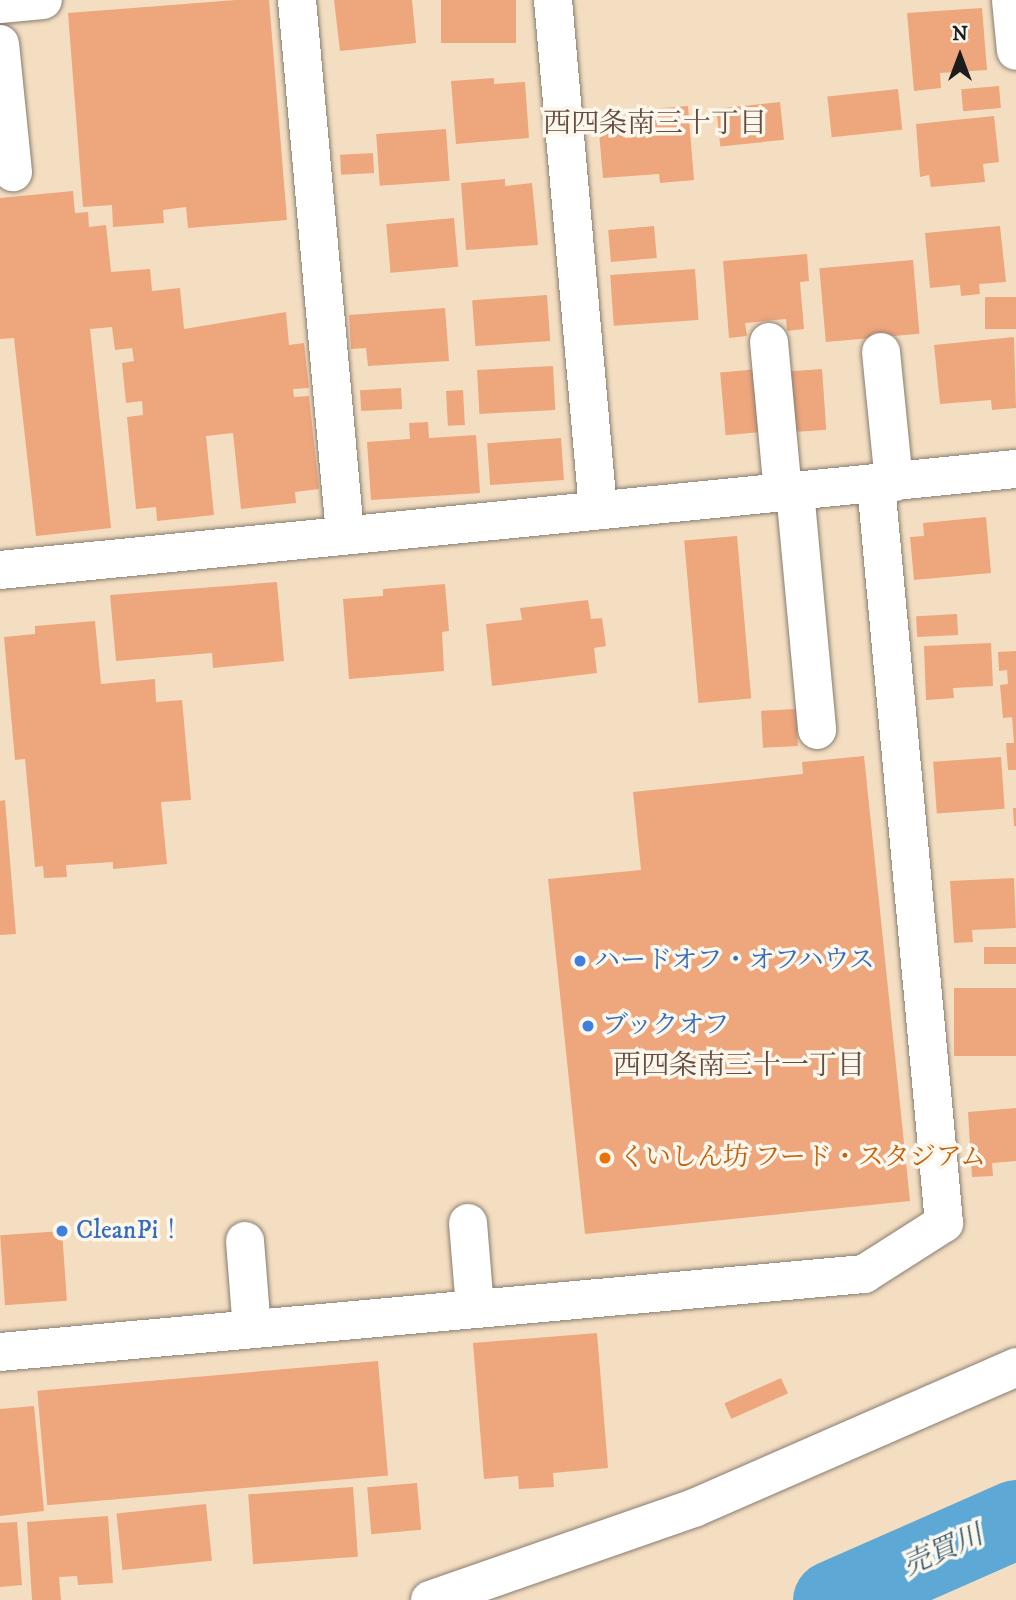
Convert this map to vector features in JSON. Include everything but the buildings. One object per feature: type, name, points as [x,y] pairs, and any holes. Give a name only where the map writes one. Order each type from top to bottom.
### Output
[{"type":"street","points":[[0,4],[43,0]]},
{"type":"street","points":[[297,0],[345,534]]},
{"type":"street","points":[[553,0],[598,509]]},
{"type":"street","points":[[1011,0],[1016,51]]},
{"type":"street","points":[[0,44],[13,172]]},
{"type":"street","points":[[769,342],[817,730]]},
{"type":"street","points":[[0,1352],[863,1274],[944,1223],[885,483],[881,352]]},
{"type":"street","points":[[0,570],[1016,469]]},
{"type":"street","points":[[468,1223],[475,1309]]},
{"type":"street","points":[[245,1241],[252,1329]]},
{"type":"street","points":[[430,1600],[694,1508],[1016,1367]]},
{"type":"waterway","name":"売買川","points":[[832,1600],[1016,1519]]},
{"type":"place","name":"ハードオフ・オフハウス","points":[[580,961]]},
{"type":"place","name":"ブックオフ","points":[[588,1026]]},
{"type":"place","name":"くいしん坊 フード・スタジアム","points":[[605,1158]]},
{"type":"place","name":"CleanPi！","points":[[62,1231]]},
{"type":"district","name":"西四条南三十丁目","points":[[655,124]]},
{"type":"district","name":"西四条南三十一丁目","points":[[739,1066]]}]
